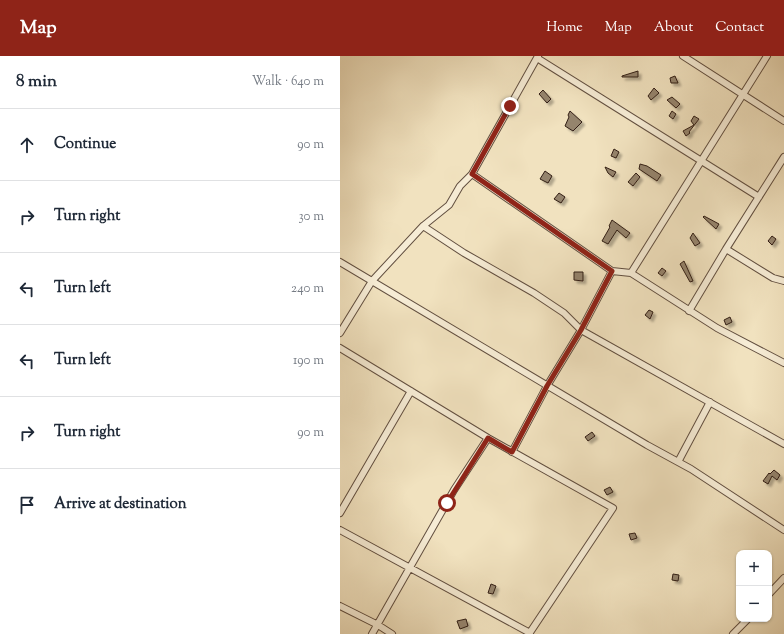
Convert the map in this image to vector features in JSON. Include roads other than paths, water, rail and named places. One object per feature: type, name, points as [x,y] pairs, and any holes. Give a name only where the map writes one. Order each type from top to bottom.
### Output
[{"type":"street","points":[[683,56],[784,121]]},
{"type":"street","points":[[631,273],[767,56]]},
{"type":"street","points":[[340,333],[372,281],[423,226],[449,205],[460,186],[472,174],[538,57],[701,161],[759,196]]},
{"type":"street","points":[[689,311],[784,157]]},
{"type":"street","points":[[472,174],[612,271],[631,273],[717,328],[784,363]]},
{"type":"street","points":[[423,226],[464,253],[534,293],[564,313],[581,330],[784,444]]},
{"type":"street","points":[[726,249],[773,278],[784,281]]},
{"type":"street","points":[[340,262],[647,445],[691,469],[784,530]]},
{"type":"street","points":[[512,452],[547,386],[581,330],[612,271]]},
{"type":"street","points":[[340,348],[488,438],[613,508],[530,633],[340,530]]},
{"type":"street","points":[[340,513],[411,391]]},
{"type":"street","points":[[678,462],[710,402]]},
{"type":"street","points":[[372,634],[454,490],[488,438]]},
{"type":"street","points":[[772,591],[784,578]]},
{"type":"street","points":[[340,606],[378,625],[392,634]]},
{"type":"street","points":[[733,634],[745,622]]}]
